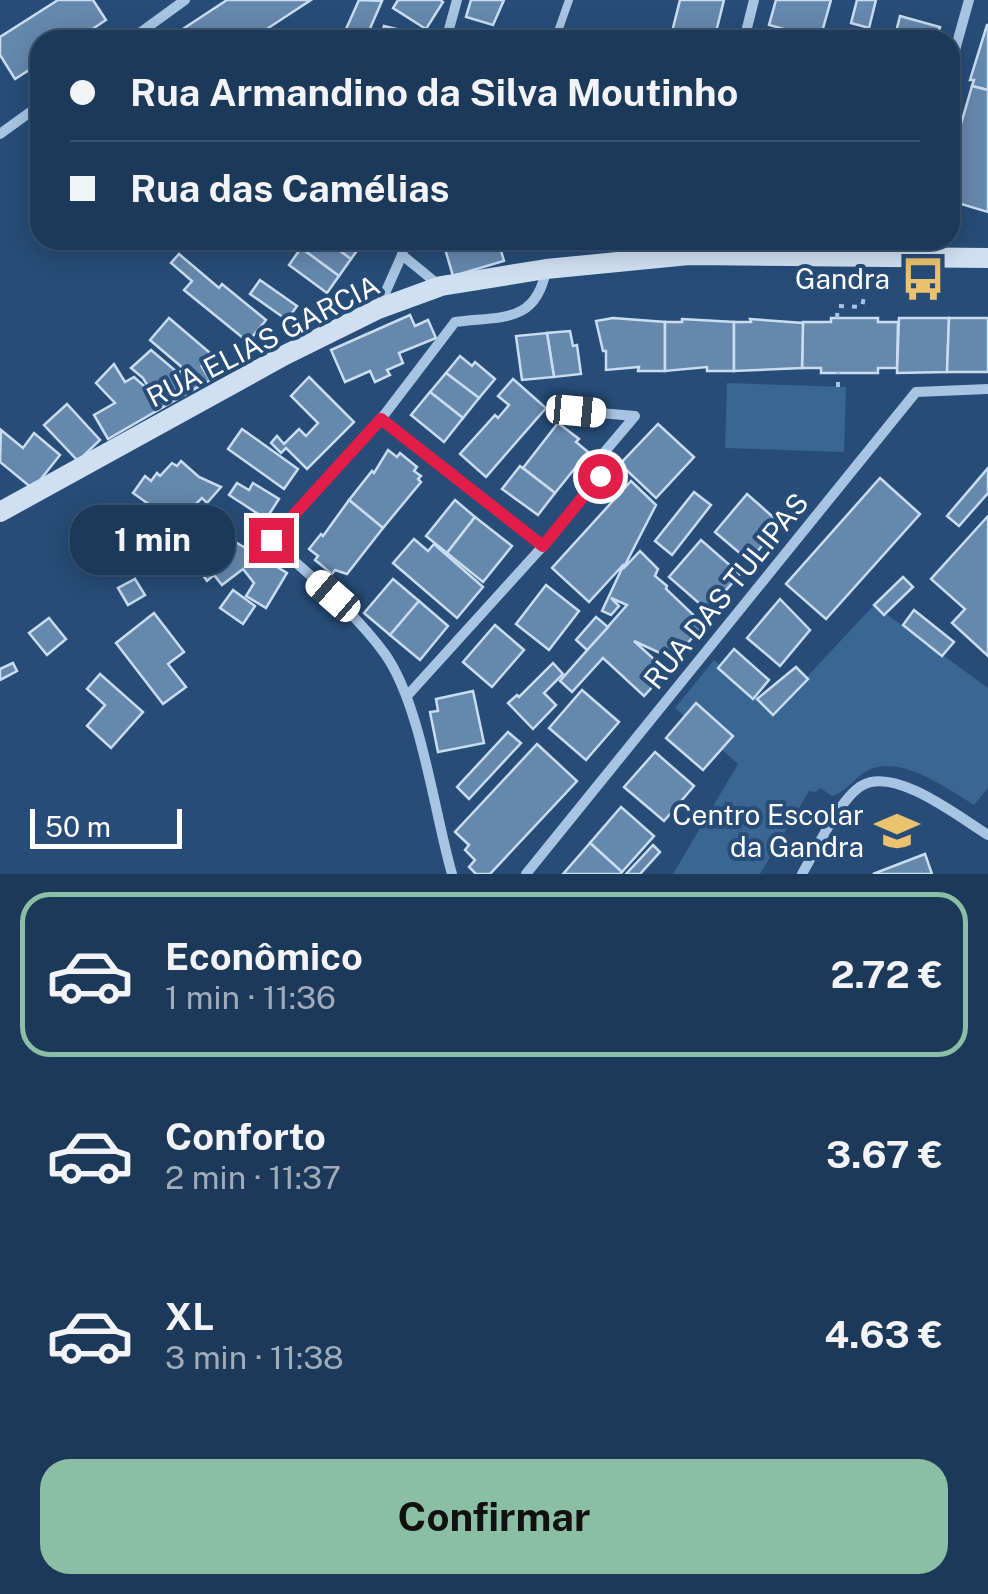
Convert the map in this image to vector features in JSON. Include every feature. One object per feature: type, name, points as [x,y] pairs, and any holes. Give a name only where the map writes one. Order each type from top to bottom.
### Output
[{"type":"main road","name":"RUA ELIAS GARCIA","points":[[0,512],[286,355],[378,309],[441,286],[676,250]]},
{"type":"main road","name":"RUA ELIAS GARCIA","points":[[730,250],[872,257],[896,250]]},
{"type":"main road","name":"RUA ELIAS GARCIA","points":[[910,250],[988,258]]},
{"type":"street","points":[[144,30],[185,0]]},
{"type":"street","points":[[449,30],[457,0]]},
{"type":"street","points":[[746,30],[754,0]]},
{"type":"street","points":[[960,32],[969,0]]},
{"type":"street","points":[[2,129],[30,111]]},
{"type":"street","points":[[378,309],[403,250]]},
{"type":"street","points":[[402,255],[441,286]]},
{"type":"street","points":[[452,874],[407,696],[386,655],[333,596],[271,540],[381,419],[455,322],[520,314],[534,304],[546,269]]},
{"type":"street","name":"RUA DAS TULIPAS","points":[[526,874],[916,392],[988,389]]},
{"type":"street","points":[[407,696],[543,546],[600,476],[602,455],[635,416],[576,411]]},
{"type":"street","points":[[381,419],[543,546]]},
{"type":"street","points":[[802,874],[848,798],[864,784],[891,781],[912,789],[988,835]]},
{"type":"lane","points":[[558,30],[569,0]]},
{"type":"path","points":[[837,318],[838,306],[862,307],[872,257]]},
{"type":"path","points":[[838,372],[838,387]]},
{"type":"shaded area","points":[[727,383],[846,387],[844,452],[725,448]]},
{"type":"shaded area","points":[[874,605],[988,688],[988,788],[974,805],[911,770],[884,766],[871,769],[832,796],[820,788],[809,791],[760,874],[673,874],[738,764],[675,708],[714,660],[775,711]]},
{"type":"building","points":[[58,0],[93,0],[106,20],[91,30],[30,30],[30,69],[15,79],[0,55],[0,37]]},
{"type":"building","points":[[227,0],[311,0],[265,30],[181,30]]},
{"type":"building","points":[[359,0],[382,1],[369,30],[346,30]]},
{"type":"building","points":[[398,0],[443,2],[426,29],[393,8]]},
{"type":"building","points":[[471,0],[504,0],[493,25],[466,17]]},
{"type":"building","points":[[680,0],[724,0],[716,30],[672,30]]},
{"type":"building","points":[[776,0],[831,0],[823,30],[787,30],[769,25]]},
{"type":"building","points":[[857,0],[876,0],[869,28],[851,23]]},
{"type":"building","points":[[900,16],[940,27],[939,30],[896,30]]},
{"type":"building","points":[[987,25],[988,90],[972,86],[974,80],[970,80]]},
{"type":"building","points":[[972,86],[988,90],[988,212],[960,204],[960,127]]},
{"type":"building","points":[[304,250],[339,250],[351,259],[339,276]]},
{"type":"building","points":[[304,250],[339,276],[327,293],[289,265]]},
{"type":"building","points":[[339,250],[358,250],[351,259]]},
{"type":"building","points":[[445,250],[501,250],[504,261],[453,276]]},
{"type":"building","points":[[179,254],[266,320],[248,342],[184,290],[192,281],[171,263]]},
{"type":"building","points":[[260,280],[297,306],[287,320],[250,294]]},
{"type":"building","points":[[410,315],[415,326],[428,320],[436,338],[399,353],[403,363],[387,370],[390,375],[375,382],[370,371],[345,382],[331,350]]},
{"type":"building","points":[[169,318],[230,370],[216,378],[201,365],[210,380],[108,439],[94,415],[115,403],[96,383],[114,364],[125,382],[134,377],[152,393],[131,368],[151,350],[178,373],[184,369],[150,340]]},
{"type":"building","points":[[613,318],[665,322],[665,371],[638,371],[639,367],[606,370],[606,351],[596,321]]},
{"type":"building","points":[[831,318],[898,322],[897,368],[878,368],[878,373],[821,373],[821,368],[802,368],[803,322],[831,322]]},
{"type":"building","points":[[899,318],[949,318],[947,372],[897,373]]},
{"type":"building","points":[[949,318],[988,318],[988,372],[947,372]]},
{"type":"building","points":[[750,319],[803,323],[802,368],[734,371],[734,322],[751,322]]},
{"type":"building","points":[[665,322],[734,322],[734,371],[707,371],[707,367],[665,371]]},
{"type":"building","points":[[570,331],[573,346],[577,345],[581,374],[554,377],[547,333]]},
{"type":"building","points":[[547,333],[554,377],[522,380],[516,336]]},
{"type":"building","points":[[460,356],[472,366],[475,362],[495,379],[479,398],[446,373]]},
{"type":"building","points":[[446,373],[479,398],[463,418],[430,392]]},
{"type":"building","points":[[309,377],[354,422],[307,469],[286,448],[281,453],[271,443],[277,436],[284,444],[299,429],[306,436],[318,423],[291,396]]},
{"type":"building","points":[[513,379],[546,408],[486,477],[460,454],[509,405],[498,396]]},
{"type":"building","points":[[430,392],[463,418],[444,442],[411,415]]},
{"type":"building","points":[[67,404],[100,440],[78,461],[44,425]]},
{"type":"building","points":[[558,423],[579,439],[576,442],[588,452],[555,493],[523,468]]},
{"type":"building","points":[[658,424],[694,457],[656,498],[620,464]]},
{"type":"building","points":[[242,429],[298,469],[284,489],[228,449]]},
{"type":"building","points":[[1,430],[23,448],[34,433],[60,455],[33,489],[0,462]]},
{"type":"building","points":[[388,450],[397,457],[400,453],[417,467],[414,471],[421,476],[421,482],[383,528],[349,500],[374,473]]},
{"type":"building","points":[[181,461],[199,477],[221,487],[207,503],[202,498],[182,517],[176,513],[171,520],[133,493],[145,476],[151,481],[172,463],[177,466]]},
{"type":"building","points":[[520,466],[555,493],[538,515],[502,489]]},
{"type":"building","points":[[988,468],[988,493],[959,526],[947,516]]},
{"type":"building","points":[[880,478],[920,514],[826,619],[786,584]]},
{"type":"building","points":[[631,481],[656,505],[623,569],[640,551],[658,569],[655,576],[666,589],[704,625],[673,659],[634,641],[667,671],[644,696],[603,658],[572,692],[560,681],[627,605],[611,598],[619,606],[611,615],[602,611],[624,564],[589,602],[552,568]]},
{"type":"building","points":[[237,483],[249,490],[253,483],[279,499],[266,519],[229,495]]},
{"type":"building","points":[[694,492],[711,505],[672,555],[655,541]]},
{"type":"building","points":[[747,494],[781,524],[749,561],[715,532]]},
{"type":"building","points":[[349,500],[383,528],[347,574],[335,570],[332,574],[315,560],[318,556],[309,549]]},
{"type":"building","points":[[455,500],[475,517],[447,553],[426,536]]},
{"type":"building","points":[[121,516],[132,533],[121,545],[102,527],[110,518],[114,522]]},
{"type":"building","points":[[988,516],[988,656],[952,623],[965,609],[931,579]]},
{"type":"building","points":[[475,517],[512,546],[483,582],[447,553]]},
{"type":"building","points":[[414,539],[428,551],[434,544],[483,587],[457,618],[393,563]]},
{"type":"building","points":[[701,540],[740,574],[708,611],[669,577]]},
{"type":"building","points":[[237,543],[287,573],[266,608],[246,596],[254,583],[243,569],[222,585],[214,575],[207,581],[200,571]]},
{"type":"building","points":[[903,577],[913,587],[884,615],[874,605]]},
{"type":"building","points":[[135,579],[145,595],[128,605],[118,588]]},
{"type":"building","points":[[393,579],[419,601],[390,635],[364,613]]},
{"type":"building","points":[[546,585],[579,611],[549,650],[516,624]]},
{"type":"building","points":[[233,590],[255,606],[243,624],[220,608]]},
{"type":"building","points":[[780,599],[810,630],[780,666],[747,638]]},
{"type":"building","points":[[419,601],[448,626],[420,660],[390,635]]},
{"type":"building","points":[[914,610],[954,642],[942,656],[903,625]]},
{"type":"building","points":[[154,613],[184,652],[168,664],[186,687],[163,704],[116,643]]},
{"type":"building","points":[[596,617],[608,627],[587,650],[576,640]]},
{"type":"building","points":[[49,618],[66,639],[47,655],[29,633]]},
{"type":"building","points":[[495,625],[524,650],[492,687],[463,662]]},
{"type":"building","points":[[734,649],[769,680],[753,699],[718,668]]},
{"type":"building","points":[[13,663],[17,671],[0,680],[0,669]]},
{"type":"building","points":[[553,663],[563,674],[544,693],[556,705],[533,729],[508,703]]},
{"type":"building","points":[[796,667],[808,679],[773,715],[757,699]]},
{"type":"building","points":[[100,674],[143,712],[111,748],[87,726],[105,705],[87,689]]},
{"type":"building","points":[[582,690],[619,722],[586,760],[549,728]]},
{"type":"building","points":[[473,691],[484,743],[438,752],[430,712],[438,711],[436,699]]},
{"type":"building","points":[[696,703],[733,736],[703,770],[666,738]]},
{"type":"building","points":[[508,732],[521,743],[469,799],[457,787]]},
{"type":"building","points":[[537,744],[577,781],[490,874],[476,874],[469,867],[475,860],[465,850],[469,845],[455,832]]},
{"type":"building","points":[[655,752],[694,786],[664,821],[624,787]]},
{"type":"building","points":[[621,807],[654,836],[622,872],[590,843]]},
{"type":"building","points":[[590,843],[622,872],[563,874]]},
{"type":"building","points":[[653,845],[660,852],[640,874],[626,874]]},
{"type":"building","points":[[925,854],[932,874],[873,874]]},
{"type":"place","name":"Gandra","points":[[923,279]]},
{"type":"place","name":"Centro Escolar da Gandra","points":[[897,831]]},
{"type":"route","points":[[271,540],[381,419],[543,546],[600,476]]}]
